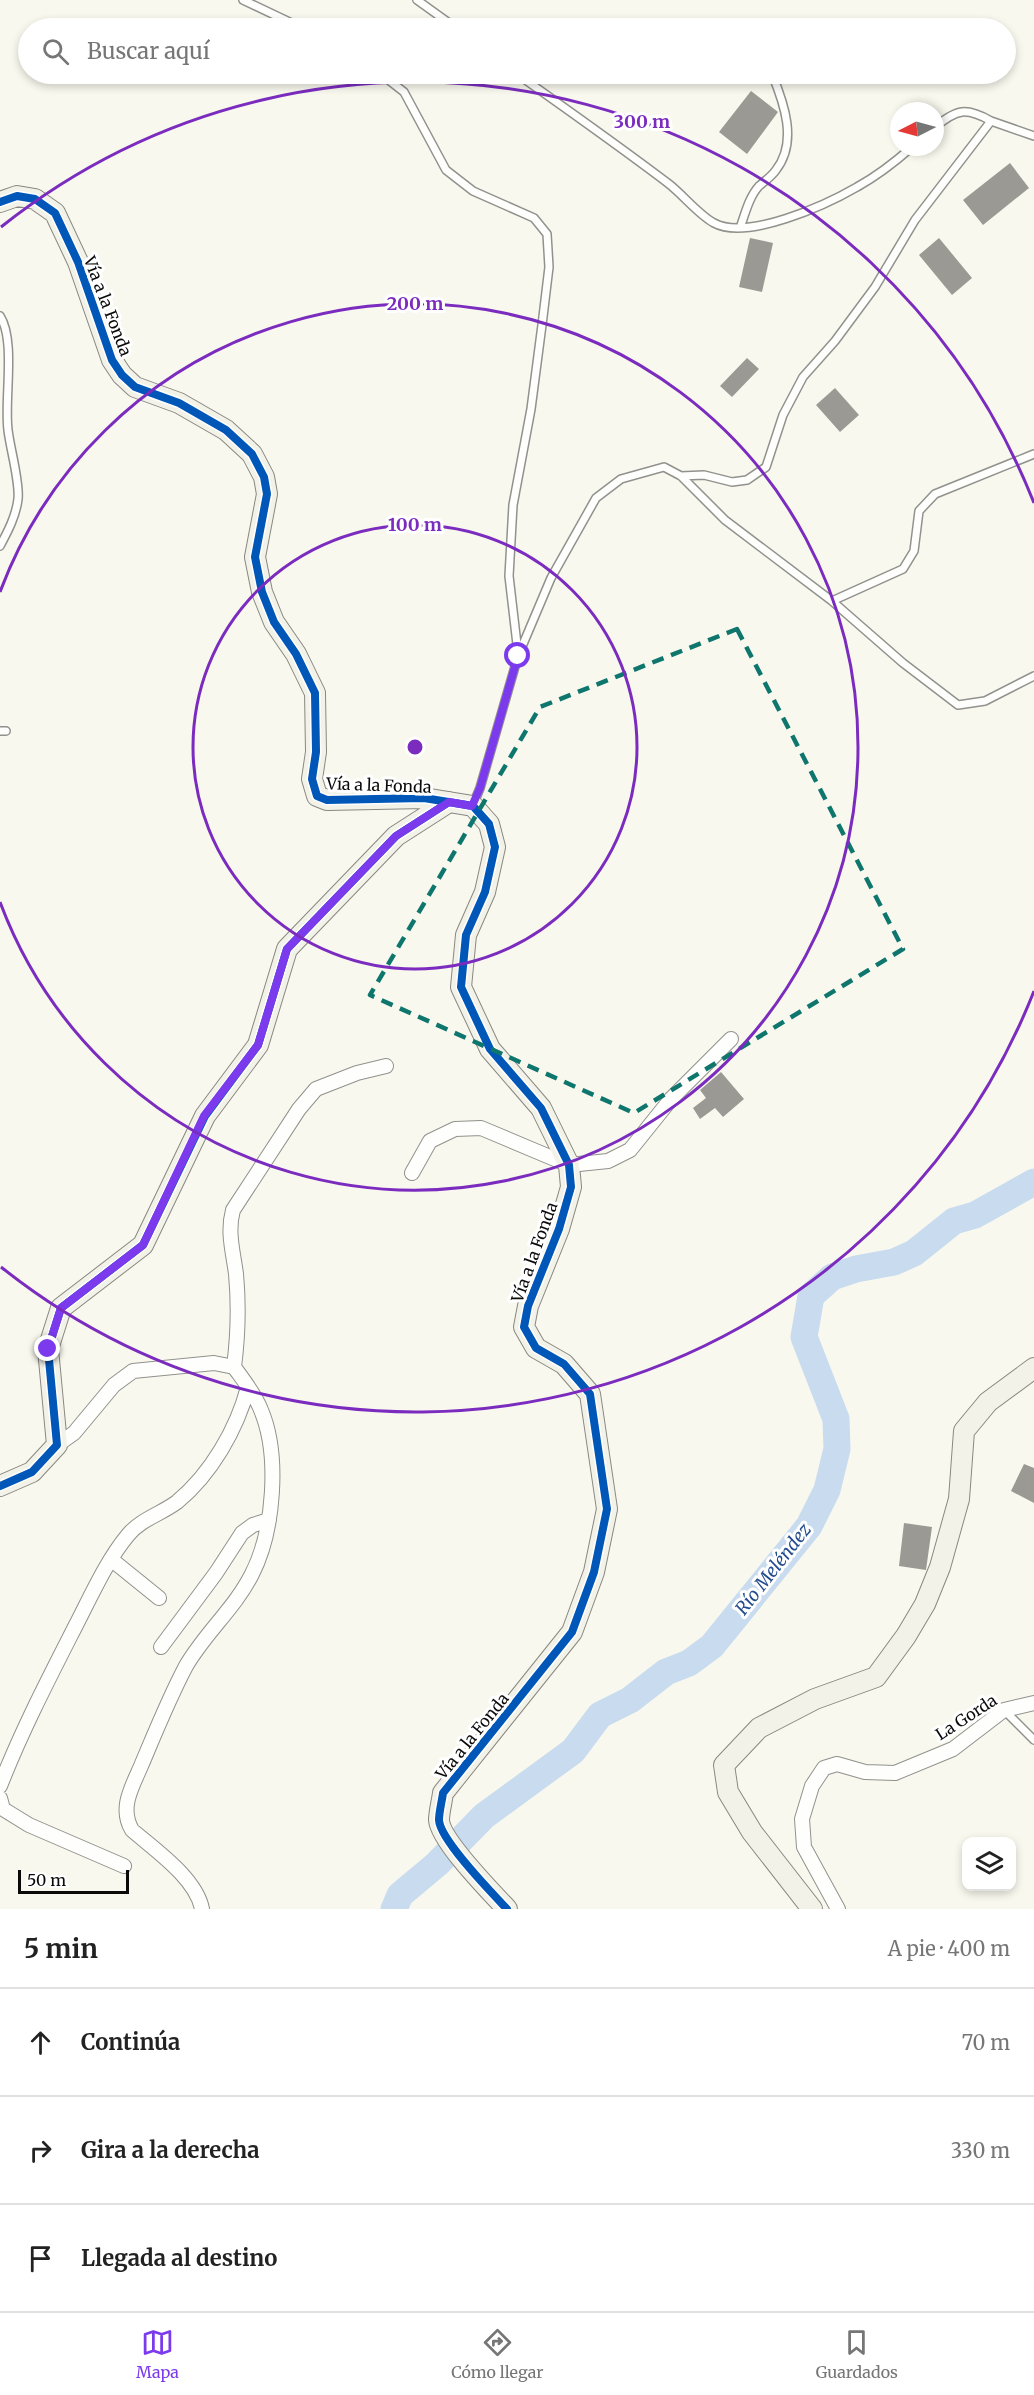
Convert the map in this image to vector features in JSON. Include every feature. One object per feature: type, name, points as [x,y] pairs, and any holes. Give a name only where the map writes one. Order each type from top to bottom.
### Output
[{"type":"street","name":"Vía a la Fonda","points":[[0,202],[17,196],[35,199],[56,213],[78,262],[112,360],[122,375],[135,387],[179,403],[226,430],[252,454],[264,477],[267,494],[255,557],[262,592],[274,622],[296,654],[315,693],[316,752],[312,779],[317,796],[327,800],[424,798],[449,802],[472,806],[489,824],[495,847],[486,892],[466,935],[461,987],[490,1049],[541,1108],[569,1165],[571,1187],[559,1229],[528,1306],[524,1327],[536,1348],[564,1364],[590,1394],[606,1509],[594,1572],[572,1632],[443,1793],[439,1821],[443,1833],[470,1868],[507,1909]]},
{"type":"street","points":[[57,1445],[48,1349],[61,1308],[143,1245],[204,1116],[258,1045],[287,949],[396,836],[449,802]]},
{"type":"street","points":[[412,1173],[430,1141],[455,1129],[481,1128],[569,1165],[608,1161],[630,1149],[671,1100],[731,1039]]},
{"type":"street","points":[[202,1909],[199,1897],[187,1880],[132,1830],[125,1810],[130,1791],[187,1666],[212,1628],[235,1602],[252,1574],[265,1545],[269,1520],[271,1468],[269,1440],[261,1410],[234,1367],[239,1328],[236,1273],[229,1232],[233,1210],[299,1109],[316,1089],[357,1073],[386,1066]]},
{"type":"street","points":[[0,1486],[32,1472],[57,1445],[74,1434],[114,1385],[133,1371],[214,1363],[234,1367]]},
{"type":"street","points":[[812,1909],[752,1832],[728,1792],[724,1765],[759,1728],[815,1699],[876,1677],[906,1636],[925,1604],[940,1567],[959,1499],[964,1431],[988,1402],[1034,1368]]},
{"type":"street","points":[[0,1786],[30,1715],[112,1560],[127,1536],[139,1523],[162,1512],[199,1479],[223,1446],[243,1408],[248,1388]]},
{"type":"street","points":[[161,1647],[216,1573],[242,1533],[254,1525],[269,1520]]},
{"type":"street","points":[[112,1560],[159,1598]]},
{"type":"street","name":"La Gorda","points":[[837,1909],[804,1847],[802,1819],[812,1786],[824,1768],[837,1764],[865,1772],[895,1773],[953,1749],[1004,1710],[1034,1703]]},
{"type":"street","points":[[0,1798],[3,1809],[29,1825],[124,1866]]},
{"type":"lane","points":[[243,0],[281,18]]},
{"type":"lane","points":[[417,0],[442,18]]},
{"type":"lane","points":[[394,84],[404,92],[446,170],[473,192],[534,218],[547,234],[549,267],[541,335],[531,409],[513,505],[509,576],[518,656]]},
{"type":"lane","points":[[531,84],[670,185],[714,223],[740,228],[762,225],[801,212],[857,188],[902,156]]},
{"type":"lane","points":[[740,228],[746,208],[758,188],[776,170],[786,151],[784,102],[776,84]]},
{"type":"lane","points":[[944,120],[950,115],[969,111],[1034,136]]},
{"type":"lane","points":[[681,476],[704,475],[732,482],[747,480],[766,467],[783,415],[803,377],[869,296],[915,220],[991,121]]},
{"type":"lane","points":[[0,316],[4,322],[8,353],[8,427],[18,497],[11,524],[0,546]]},
{"type":"lane","points":[[832,601],[903,569],[914,551],[919,511],[935,494],[1034,454]]},
{"type":"lane","points":[[472,806],[489,759],[518,656],[550,578],[596,498],[621,479],[664,467],[681,476],[725,520],[832,601],[903,663],[957,705],[985,701],[1034,676]]},
{"type":"lane","points":[[1004,1710],[1034,1740]]},
{"type":"highlighted area","points":[[737,629],[903,949],[634,1113],[370,995],[540,707]]},
{"type":"building","points":[[751,91],[778,112],[747,154],[719,132]]},
{"type":"building","points":[[1010,163],[1029,188],[983,225],[963,200]]},
{"type":"building","points":[[750,238],[773,243],[762,292],[739,287]]},
{"type":"building","points":[[939,238],[972,278],[952,295],[919,255]]},
{"type":"building","points":[[747,358],[759,369],[732,397],[720,386]]},
{"type":"building","points":[[835,388],[859,415],[840,432],[816,405]]},
{"type":"building","points":[[721,1072],[744,1099],[723,1117],[715,1108],[700,1119],[693,1108],[706,1098],[700,1090]]},
{"type":"building","points":[[1024,1464],[1034,1468],[1034,1503],[1011,1491]]},
{"type":"building","points":[[904,1523],[932,1527],[926,1570],[899,1566]]},
{"type":"waterway","name":"Río Meléndez","points":[[394,1909],[400,1895],[437,1864],[484,1816],[573,1751],[600,1715],[630,1700],[666,1672],[689,1663],[712,1646],[809,1526],[827,1490],[837,1449],[836,1419],[804,1337],[811,1296],[832,1277],[856,1269],[894,1262],[914,1253],[954,1221],[975,1215],[1034,1182]]},
{"type":"cycle path","points":[[0,202],[17,196],[35,199],[55,213],[78,262],[112,360],[122,375],[135,387],[179,403],[226,430],[252,454],[264,477],[267,494],[255,557],[262,592],[274,622],[296,654],[315,693],[316,752],[312,779],[317,796],[327,800],[424,798],[473,806],[489,824],[495,847],[485,892],[466,935],[461,987],[490,1049],[541,1108],[569,1165],[571,1187],[559,1229],[528,1306],[524,1327],[536,1348],[564,1364],[590,1394],[607,1509],[594,1572],[572,1632],[443,1793],[439,1820],[448,1840],[507,1909]]},
{"type":"cycle path","points":[[0,1486],[32,1472],[57,1445],[48,1349],[61,1308],[143,1245],[205,1116],[258,1045],[287,949],[396,836],[449,802]]},
{"type":"route","points":[[48,1349],[61,1308],[143,1245],[204,1116],[258,1045],[287,949],[396,836],[449,802],[472,806],[495,740],[518,656]]}]
